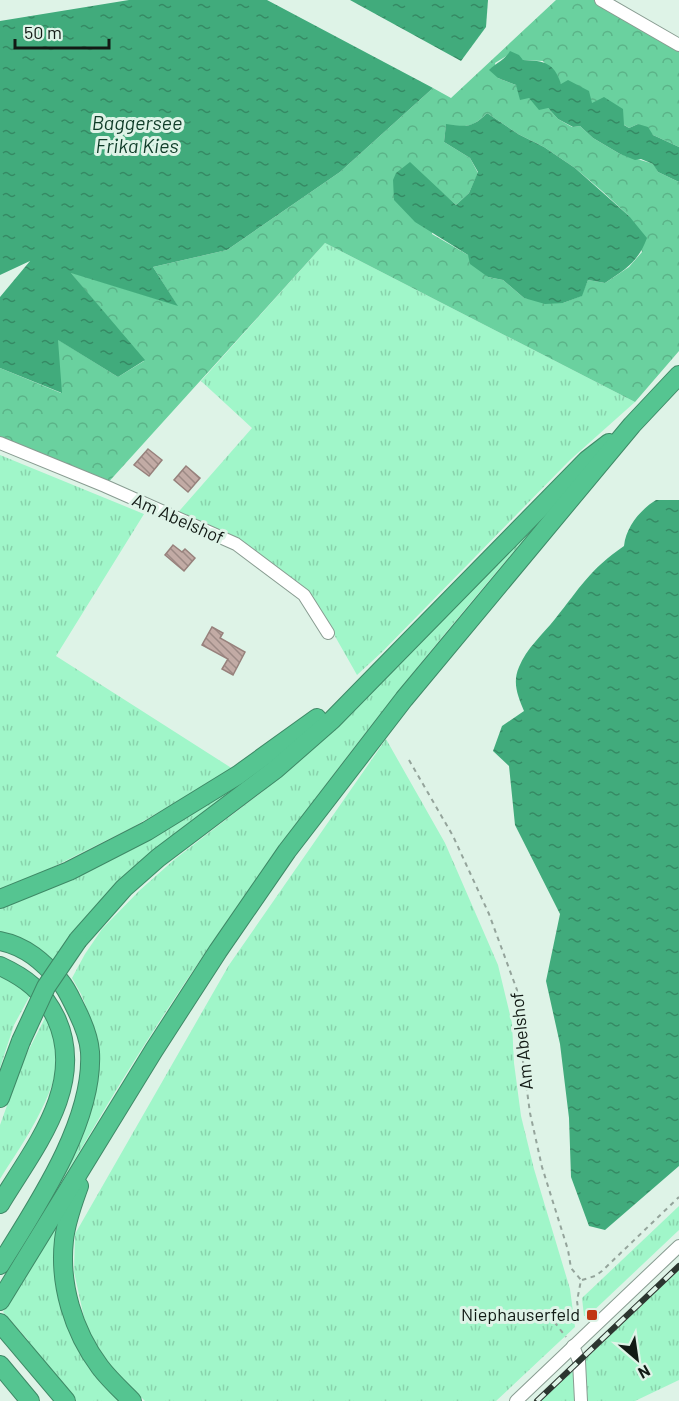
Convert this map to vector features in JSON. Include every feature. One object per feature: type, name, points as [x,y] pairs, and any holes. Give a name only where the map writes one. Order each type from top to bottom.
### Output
[{"type":"highway","points":[[0,1301],[218,951],[320,807],[404,699],[632,425],[679,375]]},
{"type":"highway","points":[[0,1098],[21,1041],[46,987],[78,940],[133,880],[158,858],[276,770],[341,712],[587,459],[632,425]]},
{"type":"highway","points":[[0,899],[69,872],[147,831],[199,800],[306,728],[399,650]]},
{"type":"highway","points":[[0,941],[9,943],[40,960],[66,988],[80,1016],[90,1050],[88,1083],[76,1125],[59,1166],[1,1263]]},
{"type":"highway","points":[[0,966],[24,977],[40,993],[62,1031],[66,1051],[66,1070],[52,1116],[0,1204]]},
{"type":"highway","points":[[90,1154],[64,1238],[64,1282],[72,1315],[86,1345],[100,1368],[132,1401]]},
{"type":"highway","points":[[2,1326],[66,1401]]},
{"type":"highway","points":[[0,1365],[30,1401]]},
{"type":"street","points":[[601,0],[679,45]]},
{"type":"street","name":"Am Abelshof","points":[[0,443],[236,544],[304,595],[328,633]]},
{"type":"street","points":[[516,1401],[574,1340],[679,1246]]},
{"type":"street","points":[[574,1340],[579,1361],[581,1401]]},
{"type":"path","name":"Am Abelshof","points":[[409,760],[453,836],[489,914],[517,990],[521,1021],[522,1061],[530,1113],[542,1167],[568,1250],[571,1268],[581,1280]]},
{"type":"path","points":[[574,1340],[581,1280],[595,1276],[602,1271],[679,1197]]},
{"type":"path","points":[[549,1315],[574,1340]]},
{"type":"green space","points":[[556,0],[601,0],[679,45],[679,147],[653,135],[638,124],[629,128],[561,84],[543,61],[523,60],[508,55],[495,63],[498,78],[516,85],[529,98],[548,108],[558,119],[572,127],[580,126],[593,138],[620,154],[654,164],[658,172],[679,182],[679,351],[635,402],[325,243],[105,486],[0,443],[0,368],[61,393],[57,339],[118,377],[144,361],[70,272],[177,305],[153,267],[227,250],[340,172],[433,88],[451,98]],"holes":[[[487,113],[518,134],[544,147],[575,168],[629,216],[642,252],[629,267],[605,283],[588,280],[581,296],[563,303],[524,298],[503,280],[488,277],[468,255],[432,234],[438,189],[456,205],[469,193],[478,173],[470,158],[444,142],[446,125],[469,125]]]},
{"type":"green space","points":[[325,243],[635,402],[570,460],[357,675],[332,631],[304,595],[236,544],[174,517],[252,428],[201,381]]},
{"type":"green space","points":[[0,455],[144,514],[56,656],[233,769],[133,827],[49,869],[0,890]]},
{"type":"green space","points":[[541,520],[437,643],[289,834],[196,966],[136,1057],[32,1231],[72,1157],[98,1047],[92,1022],[72,978],[102,929],[140,890],[175,859],[262,792],[339,723]]},
{"type":"green space","points":[[386,739],[445,843],[498,965],[512,1023],[514,1063],[521,1116],[534,1169],[570,1289],[575,1327],[496,1401],[145,1401],[115,1372],[87,1331],[74,1272],[75,1234],[229,965]]},
{"type":"green space","points":[[255,775],[52,965],[0,935],[0,907],[144,842]]},
{"type":"green space","points":[[0,972],[32,992],[14,1025],[0,1068]]},
{"type":"green space","points":[[47,1014],[57,1040],[58,1057],[55,1076],[49,1094],[30,1131],[0,1179],[0,1125],[23,1061]]},
{"type":"green space","points":[[679,1206],[679,1230],[588,1316],[584,1316],[582,1298]]},
{"type":"green space","points":[[64,1208],[58,1284],[122,1401],[74,1401],[26,1343],[28,1340],[3,1312]]},
{"type":"green space","points":[[679,1270],[679,1380],[635,1401],[541,1401]]},
{"type":"water","name":"Baggersee Frika Kies","points":[[129,0],[267,0],[433,88],[340,172],[227,250],[153,267],[178,306],[71,273],[145,360],[118,377],[58,340],[62,393],[0,368],[0,297],[30,261],[0,275],[0,21]]},
{"type":"water","points":[[350,0],[488,0],[486,27],[461,61]]},
{"type":"water","points":[[510,51],[519,55],[523,60],[547,64],[555,71],[561,84],[568,80],[589,91],[592,103],[604,97],[623,109],[624,125],[629,128],[638,124],[648,127],[653,135],[679,147],[679,182],[658,172],[653,164],[620,154],[593,138],[580,126],[573,127],[558,119],[548,108],[539,110],[529,98],[520,100],[516,85],[498,78],[489,70]]},
{"type":"water","points":[[487,113],[575,168],[629,216],[647,238],[640,253],[630,264],[605,283],[588,280],[582,296],[563,303],[545,304],[524,298],[503,280],[488,277],[470,264],[468,255],[415,222],[394,200],[393,180],[396,173],[410,162],[456,205],[469,193],[478,172],[470,158],[444,142],[446,124],[459,126],[473,124]]},
{"type":"water","points":[[656,500],[679,500],[679,1166],[605,1230],[589,1226],[571,1177],[569,1118],[560,1044],[546,981],[560,914],[515,825],[509,766],[493,751],[502,726],[524,711],[518,695],[516,679],[526,654],[593,571],[624,546],[625,539],[635,520]]},
{"type":"building","points":[[148,449],[162,460],[149,476],[134,465]]},
{"type":"building","points":[[186,466],[200,478],[188,492],[174,480]]},
{"type":"building","points":[[173,545],[182,552],[185,549],[195,558],[184,571],[165,555]]},
{"type":"building","points":[[212,627],[223,633],[220,638],[245,652],[233,675],[222,669],[228,659],[202,645]]},
{"type":"railway","points":[[537,1401],[679,1266]]},
{"type":"place","name":"Niephauserfeld","points":[[592,1315]]}]
